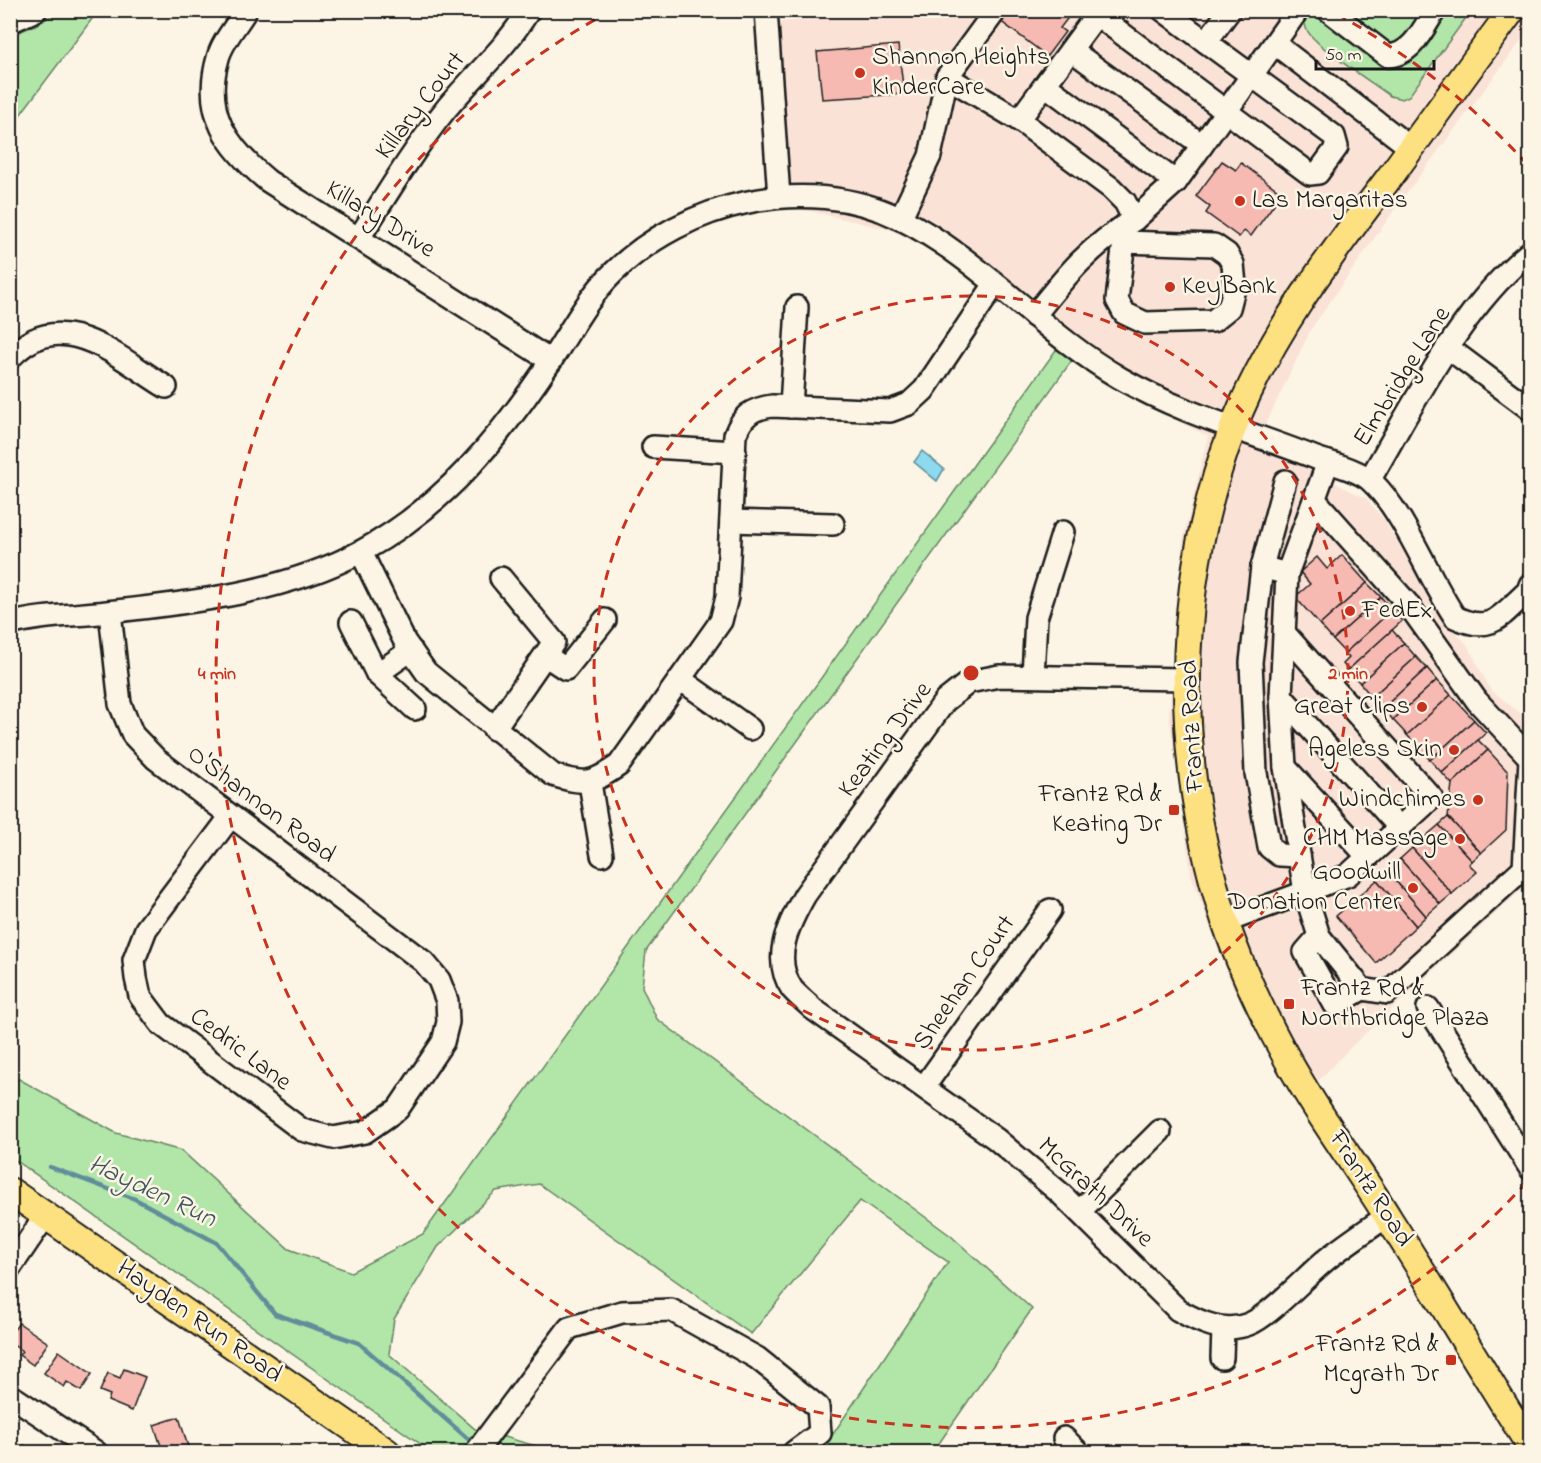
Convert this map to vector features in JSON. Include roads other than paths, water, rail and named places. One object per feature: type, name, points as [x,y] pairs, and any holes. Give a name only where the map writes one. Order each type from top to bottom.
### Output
[{"type":"main road","name":"Frantz Road","points":[[1512,10],[1305,295],[1263,367],[1234,427],[1197,559],[1186,679],[1197,804],[1225,922],[1268,1018],[1300,1082],[1528,1437]]},
{"type":"main road","name":"Hayden Run Road","points":[[10,1191],[387,1452]]},
{"type":"street","points":[[10,22],[36,10]]},
{"type":"street","name":"Killary Drive","points":[[246,10],[218,57],[212,97],[220,125],[247,163],[268,181],[551,361]]},
{"type":"street","name":"Killary Court","points":[[359,238],[424,137],[506,43],[529,10]]},
{"type":"street","points":[[766,10],[779,197]]},
{"type":"street","points":[[900,219],[930,156],[947,77],[996,10]]},
{"type":"street","points":[[1019,120],[1099,13],[1310,174],[1318,173],[1337,147],[1334,136],[1163,10]]},
{"type":"street","points":[[1206,42],[1230,10]]},
{"type":"street","points":[[1034,316],[1076,263],[1107,235],[1128,228],[1176,182],[1298,10]]},
{"type":"street","points":[[1333,12],[1388,56],[1398,56],[1412,46],[1435,10]]},
{"type":"street","points":[[1275,44],[1411,148]]},
{"type":"street","points":[[1071,50],[1202,145]]},
{"type":"street","points":[[947,77],[1019,120],[1111,188],[1125,202],[1128,228],[1117,300],[1124,313],[1145,323],[1213,321],[1230,308],[1235,285],[1233,264],[1227,254],[1214,245],[1128,228]]},
{"type":"street","points":[[1046,85],[1176,182]]},
{"type":"street","name":"Elmbridge Lane","points":[[10,624],[110,612],[269,588],[361,552],[434,502],[489,448],[594,296],[613,273],[646,246],[680,225],[718,210],[779,197],[822,199],[863,206],[900,219],[932,238],[1121,379],[1196,416],[1234,427],[1370,479],[1395,512],[1455,617],[1472,625],[1490,624],[1528,591],[1530,585]]},
{"type":"street","name":"Elmbridge Lane","points":[[1370,479],[1447,347],[1508,270],[1530,252]]},
{"type":"street","points":[[361,552],[411,650],[426,672],[553,775],[576,783],[590,783],[618,765],[721,621],[727,597],[735,435],[741,419],[755,408],[791,406],[890,411],[909,404],[924,390],[995,284]]},
{"type":"street","points":[[791,406],[797,307]]},
{"type":"street","points":[[10,358],[36,337],[63,333],[90,341],[166,387]]},
{"type":"street","points":[[1447,347],[1530,409]]},
{"type":"street","points":[[653,447],[735,452]]},
{"type":"street","points":[[1328,462],[1316,501],[1287,574],[1286,635],[1281,696],[1285,767],[1305,892],[1320,936],[1362,989]]},
{"type":"street","points":[[1285,481],[1262,567],[1251,662],[1256,773],[1269,847],[1279,855],[1299,856]]},
{"type":"street","points":[[1316,501],[1407,603],[1477,701],[1530,759],[1527,865],[1387,993],[1362,989],[1335,1005],[1305,952],[1320,936]]},
{"type":"street","points":[[731,521],[833,524]]},
{"type":"street","points":[[1033,676],[1032,651],[1036,618],[1064,532]]},
{"type":"street","points":[[1262,567],[1287,574]]},
{"type":"street","points":[[494,729],[554,642],[501,578]]},
{"type":"street","name":"O'Shannon Road","points":[[110,612],[120,704],[133,735],[156,759],[424,962],[439,980],[447,1002]]},
{"type":"street","points":[[546,656],[566,669],[605,620]]},
{"type":"street","points":[[351,622],[377,674],[415,709]]},
{"type":"street","points":[[1225,922],[1348,875],[1432,798],[1286,635]]},
{"type":"street","points":[[377,674],[411,650]]},
{"type":"street","name":"Keating Drive","points":[[782,961],[788,926],[805,895],[945,700],[969,682],[999,676],[1186,679]]},
{"type":"street","points":[[680,679],[750,729]]},
{"type":"street","points":[[1281,696],[1400,828]]},
{"type":"street","points":[[1285,767],[1368,857]]},
{"type":"street","points":[[590,783],[602,855]]},
{"type":"street","name":"Cedric Lane","points":[[231,816],[146,929],[138,945],[134,960],[140,996],[161,1024],[302,1130],[318,1136],[342,1137],[365,1132],[398,1109],[443,1042],[448,1022],[447,1002]]},
{"type":"street","name":"Sheehan Court","points":[[924,1087],[1050,910]]},
{"type":"street","name":"McGrath Drive","points":[[782,961],[792,988],[813,1009],[996,1139],[1080,1212],[1178,1310],[1199,1323],[1224,1328],[1248,1325],[1269,1311],[1327,1259],[1387,1216]]},
{"type":"street","points":[[1428,1008],[1530,1168]]},
{"type":"street","points":[[1080,1212],[1160,1131]]},
{"type":"street","points":[[10,1268],[46,1215]]},
{"type":"street","points":[[476,1452],[569,1328],[622,1311],[671,1310],[757,1358],[818,1407],[820,1433],[794,1452]]},
{"type":"street","points":[[1222,1358],[1224,1328]]},
{"type":"street","points":[[10,1395],[96,1452]]},
{"type":"water","points":[[922,451],[944,469],[937,481],[914,462]]},
{"type":"waterway","name":"Hayden Run","points":[[50,1167],[135,1199],[217,1243],[275,1314],[359,1343],[475,1445]]},
{"type":"place","name":"Shannon Heights KinderCare","points":[[860,73]]},
{"type":"place","name":"Las Margaritas","points":[[1240,201]]},
{"type":"place","name":"KeyBank","points":[[1170,287]]},
{"type":"place","name":"FedEx","points":[[1350,611]]},
{"type":"place","name":"Great Clips","points":[[1422,707]]},
{"type":"place","name":"Ageless Skin","points":[[1454,750]]},
{"type":"place","name":"Windchimes","points":[[1478,800]]},
{"type":"place","name":"Frantz Rd & Keating Dr","points":[[1174,810]]},
{"type":"place","name":"CHM Massage","points":[[1460,839]]},
{"type":"place","name":"Goodwill Donation Center","points":[[1413,888]]},
{"type":"place","name":"Frantz Rd & Northbridge Plaza","points":[[1289,1004]]},
{"type":"place","name":"Frantz Rd & Mcgrath Dr","points":[[1451,1360]]}]
